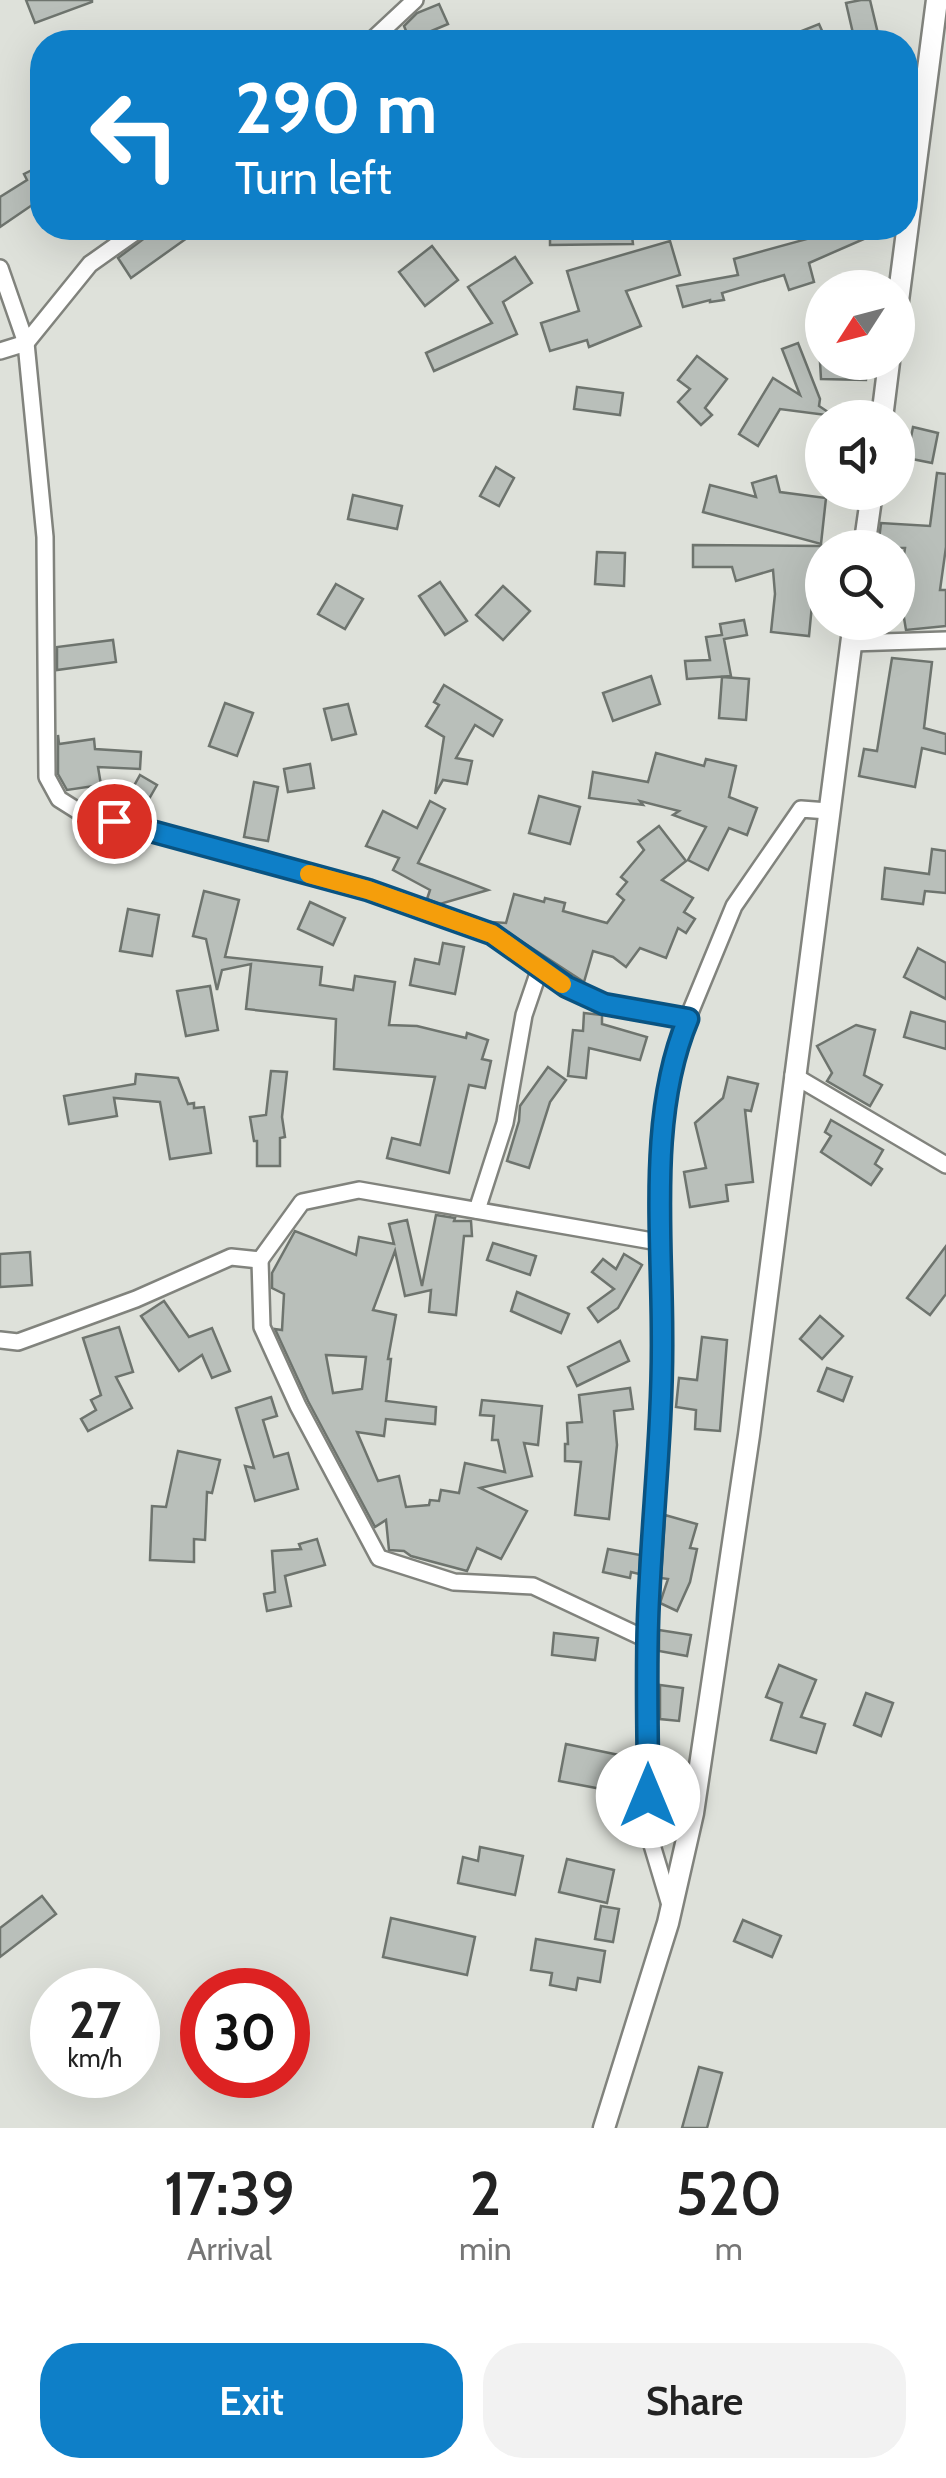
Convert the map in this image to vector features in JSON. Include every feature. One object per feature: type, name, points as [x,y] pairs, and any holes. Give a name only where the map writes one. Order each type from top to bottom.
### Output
[{"type":"street","points":[[383,30],[415,0]]},
{"type":"street","points":[[918,147],[937,0]]},
{"type":"street","points":[[0,351],[26,343],[90,264],[124,240]]},
{"type":"street","points":[[902,270],[906,240]]},
{"type":"street","points":[[0,268],[26,343],[45,538],[47,777],[59,799],[78,811],[368,890],[492,934],[567,987],[604,1004],[688,1019]]},
{"type":"street","points":[[915,638],[946,640]]},
{"type":"street","points":[[604,2128],[671,1909],[693,1813],[748,1435],[851,640]]},
{"type":"street","points":[[671,1909],[648,1835],[648,1640],[662,1336],[658,1242],[662,1128],[680,1037],[734,906],[801,809],[828,811]]},
{"type":"street","points":[[478,1210],[505,1124],[524,1015],[540,968]]},
{"type":"street","points":[[793,1075],[946,1165]]},
{"type":"street","points":[[648,1640],[533,1586],[454,1582],[379,1558],[298,1406],[262,1327],[260,1260],[302,1202],[358,1190],[658,1242]]},
{"type":"street","points":[[0,1340],[18,1342],[136,1299],[231,1257],[260,1260]]},
{"type":"building","points":[[26,0],[92,0],[92,2],[35,23]]},
{"type":"building","points":[[870,0],[877,30],[852,30],[846,3]]},
{"type":"building","points":[[439,4],[448,24],[434,30],[406,30],[404,26],[417,13]]},
{"type":"building","points":[[30,171],[30,206],[0,227],[0,197],[27,180],[24,174]]},
{"type":"building","points":[[142,240],[184,240],[131,278],[118,258]]},
{"type":"building","points":[[550,240],[632,240],[633,244],[550,245]]},
{"type":"building","points":[[803,240],[862,240],[809,263],[811,270],[805,270],[805,285],[789,290],[784,275],[722,293],[724,300],[683,307],[677,286],[738,275],[734,259]]},
{"type":"building","points":[[670,241],[680,275],[626,291],[641,326],[589,347],[587,340],[550,351],[541,323],[579,311],[567,271]]},
{"type":"building","points":[[432,246],[458,280],[425,306],[399,272]]},
{"type":"building","points":[[515,257],[532,283],[503,302],[517,334],[434,371],[426,353],[492,323],[468,287]]},
{"type":"building","points":[[798,343],[805,361],[805,380],[813,380],[820,400],[805,400],[805,412],[780,409],[758,446],[739,434],[773,378],[800,395],[782,349]]},
{"type":"building","points":[[697,356],[727,379],[705,408],[712,415],[701,425],[678,402],[690,389],[678,380]]},
{"type":"building","points":[[577,387],[623,393],[620,415],[574,409]]},
{"type":"building","points":[[915,427],[938,433],[932,463],[915,460]]},
{"type":"building","points":[[496,467],[514,478],[499,506],[480,496]]},
{"type":"building","points":[[937,473],[946,474],[946,547],[940,590],[946,590],[946,626],[915,629],[915,530],[880,530],[881,523],[930,526]]},
{"type":"building","points":[[776,476],[780,492],[805,495],[805,510],[825,510],[823,530],[805,530],[805,540],[703,512],[710,485],[756,497],[752,483]]},
{"type":"building","points":[[353,495],[402,506],[397,529],[348,519]]},
{"type":"building","points":[[693,545],[805,546],[805,636],[771,632],[773,570],[736,581],[732,567],[693,567]]},
{"type":"building","points":[[597,552],[625,553],[624,586],[595,584]]},
{"type":"building","points":[[440,582],[467,621],[445,635],[419,596]]},
{"type":"building","points":[[336,584],[363,599],[345,629],[318,614]]},
{"type":"building","points":[[503,586],[530,611],[503,640],[476,615]]},
{"type":"building","points":[[744,620],[747,635],[724,639],[731,676],[687,679],[685,661],[710,660],[706,637],[722,635],[720,624]]},
{"type":"building","points":[[113,640],[116,662],[57,670],[57,647]]},
{"type":"building","points":[[892,658],[932,662],[924,728],[946,734],[946,754],[922,748],[915,787],[859,776],[864,749],[877,751]]},
{"type":"building","points":[[651,676],[660,704],[613,721],[603,693]]},
{"type":"building","points":[[722,677],[749,679],[746,720],[719,718]]},
{"type":"building","points":[[444,685],[502,720],[493,736],[475,725],[456,758],[472,761],[467,784],[443,780],[435,794],[444,737],[426,726],[439,705],[434,702]]},
{"type":"building","points":[[225,703],[253,713],[237,756],[209,746]]},
{"type":"building","points":[[348,704],[356,734],[332,740],[324,709]]},
{"type":"building","points":[[58,735],[59,744],[94,739],[95,749],[141,752],[140,769],[98,767],[101,785],[67,790],[58,774]]},
{"type":"building","points":[[656,753],[704,766],[706,759],[736,766],[729,797],[757,808],[747,835],[729,828],[708,870],[688,860],[706,827],[673,815],[679,811],[640,801],[643,805],[589,798],[593,772],[648,782]]},
{"type":"building","points":[[310,764],[314,788],[288,792],[284,769]]},
{"type":"building","points":[[140,775],[157,785],[142,811],[125,802]]},
{"type":"building","points":[[254,782],[278,787],[268,841],[244,837]]},
{"type":"building","points":[[539,796],[580,807],[570,844],[529,833]]},
{"type":"building","points":[[430,801],[445,809],[418,863],[488,890],[440,904],[427,899],[430,890],[393,870],[399,858],[366,846],[383,811],[417,828]]},
{"type":"building","points":[[659,826],[686,861],[662,880],[693,898],[684,912],[695,919],[686,933],[678,928],[666,958],[640,948],[626,967],[613,957],[593,951],[584,982],[492,922],[506,923],[514,894],[565,903],[563,911],[607,923],[624,900],[617,894],[627,882],[621,877],[644,850],[638,842]]},
{"type":"building","points":[[932,849],[946,851],[946,893],[925,891],[923,904],[882,899],[885,868],[929,874]]},
{"type":"building","points":[[204,891],[239,900],[225,957],[322,967],[320,985],[353,990],[355,976],[395,982],[389,1025],[417,1026],[466,1038],[467,1033],[488,1040],[482,1059],[491,1061],[485,1088],[469,1085],[449,1173],[387,1158],[392,1138],[420,1145],[435,1077],[334,1069],[336,1019],[246,1009],[251,964],[222,970],[217,990],[206,939],[193,936]]},
{"type":"building","points":[[310,902],[345,918],[333,945],[298,929]]},
{"type":"building","points":[[128,909],[159,915],[152,956],[120,951]]},
{"type":"building","points":[[443,943],[464,947],[455,994],[410,985],[415,959],[439,964]]},
{"type":"building","points":[[918,948],[946,963],[946,999],[904,977]]},
{"type":"building","points":[[210,986],[218,1030],[186,1036],[177,991]]},
{"type":"building","points":[[911,1012],[946,1022],[946,1049],[904,1037]]},
{"type":"building","points":[[584,1013],[602,1015],[602,1024],[647,1037],[640,1060],[589,1048],[586,1078],[568,1076],[573,1030],[583,1031]]},
{"type":"building","points":[[856,1025],[875,1030],[864,1075],[882,1085],[870,1106],[827,1081],[832,1073],[817,1046]]},
{"type":"building","points":[[548,1067],[566,1080],[550,1102],[529,1168],[507,1161],[520,1106]]},
{"type":"building","points":[[271,1071],[287,1072],[282,1117],[285,1137],[280,1138],[280,1166],[257,1166],[257,1141],[250,1117],[266,1115]]},
{"type":"building","points":[[136,1074],[178,1078],[188,1104],[204,1107],[211,1153],[170,1159],[160,1102],[114,1098],[117,1116],[69,1124],[64,1096],[135,1084]]},
{"type":"building","points":[[728,1077],[758,1084],[751,1111],[745,1110],[753,1182],[726,1185],[728,1201],[690,1207],[684,1172],[706,1168],[695,1123],[723,1098]]},
{"type":"building","points":[[831,1120],[883,1150],[875,1164],[882,1169],[871,1185],[821,1152],[831,1136],[825,1132]]},
{"type":"building","points":[[436,1215],[471,1221],[472,1236],[464,1236],[456,1315],[429,1312],[431,1290],[405,1296],[395,1251],[373,1310],[396,1315],[386,1401],[436,1407],[435,1424],[386,1419],[384,1436],[357,1432],[378,1481],[399,1476],[406,1507],[439,1501],[441,1490],[459,1493],[465,1463],[505,1472],[498,1440],[492,1440],[494,1416],[480,1415],[482,1400],[542,1406],[538,1445],[524,1443],[532,1476],[480,1488],[527,1511],[501,1559],[477,1548],[467,1571],[389,1550],[386,1520],[375,1527],[308,1401],[275,1329],[282,1330],[284,1294],[272,1288],[272,1273],[295,1231],[356,1255],[359,1237],[394,1244],[389,1224],[407,1220],[422,1286]],"holes":[[[326,1355],[366,1357],[362,1389],[333,1393]]]},
{"type":"building","points":[[493,1243],[536,1256],[530,1275],[487,1260]]},
{"type":"building","points":[[946,1246],[946,1294],[930,1315],[907,1298]]},
{"type":"building","points":[[30,1252],[32,1285],[0,1287],[0,1254]]},
{"type":"building","points":[[624,1254],[642,1265],[618,1308],[598,1322],[588,1308],[614,1289],[592,1272],[603,1259],[616,1269]]},
{"type":"building","points":[[517,1292],[569,1314],[561,1333],[511,1311]]},
{"type":"building","points":[[164,1301],[189,1337],[212,1328],[230,1371],[212,1378],[202,1355],[179,1371],[141,1316]]},
{"type":"building","points":[[820,1316],[843,1336],[822,1359],[800,1339]]},
{"type":"building","points":[[119,1327],[133,1372],[116,1377],[132,1408],[88,1431],[81,1419],[96,1410],[91,1400],[101,1395],[83,1338]]},
{"type":"building","points":[[702,1337],[727,1340],[720,1431],[695,1429],[696,1410],[676,1407],[679,1378],[697,1380]]},
{"type":"building","points":[[620,1341],[629,1361],[577,1386],[568,1367]]},
{"type":"building","points":[[827,1368],[852,1377],[843,1401],[818,1391]]},
{"type":"building","points":[[630,1388],[633,1409],[614,1411],[617,1445],[609,1519],[575,1515],[581,1462],[565,1461],[565,1444],[567,1423],[582,1422],[579,1395]]},
{"type":"building","points":[[271,1397],[277,1416],[263,1420],[274,1457],[288,1453],[298,1489],[255,1501],[245,1466],[254,1468],[236,1408]]},
{"type":"building","points":[[178,1451],[220,1460],[212,1493],[207,1492],[205,1540],[194,1539],[194,1562],[150,1560],[152,1506],[166,1507]]},
{"type":"building","points":[[665,1515],[697,1524],[690,1548],[697,1549],[690,1582],[677,1611],[660,1603],[668,1579],[661,1578]]},
{"type":"building","points":[[317,1539],[325,1565],[285,1576],[291,1606],[267,1611],[264,1594],[275,1592],[272,1551],[301,1549],[299,1544]]},
{"type":"building","points":[[608,1549],[640,1555],[639,1574],[631,1572],[630,1578],[603,1572]]},
{"type":"building","points":[[659,1630],[691,1635],[687,1656],[659,1651]]},
{"type":"building","points":[[554,1633],[598,1638],[595,1660],[552,1655]]},
{"type":"building","points":[[779,1665],[816,1680],[801,1717],[825,1724],[816,1753],[771,1740],[782,1703],[766,1697]]},
{"type":"building","points":[[660,1685],[683,1688],[679,1721],[660,1719]]},
{"type":"building","points":[[866,1693],[893,1703],[881,1736],[854,1725]]},
{"type":"building","points":[[566,1744],[619,1755],[612,1791],[559,1781]]},
{"type":"building","points":[[480,1847],[523,1856],[515,1895],[458,1883],[463,1857],[478,1861]]},
{"type":"building","points":[[567,1859],[614,1870],[607,1903],[559,1892]]},
{"type":"building","points":[[42,1896],[56,1914],[0,1957],[0,1928]]},
{"type":"building","points":[[601,1906],[619,1909],[613,1942],[595,1939]]},
{"type":"building","points":[[391,1918],[475,1937],[467,1975],[383,1957]]},
{"type":"building","points":[[743,1920],[781,1936],[772,1957],[734,1941]]},
{"type":"building","points":[[536,1939],[605,1951],[600,1982],[578,1978],[576,1990],[550,1985],[552,1973],[531,1970]]},
{"type":"building","points":[[699,2067],[722,2073],[707,2128],[682,2128]]},
{"type":"slow traffic","points":[[309,874],[368,890],[492,934],[562,984]]},
{"type":"route","points":[[114,821],[368,890],[492,934],[567,987],[604,1004],[688,1019],[680,1037],[662,1128],[658,1242],[662,1336],[648,1623],[648,1796]]}]
